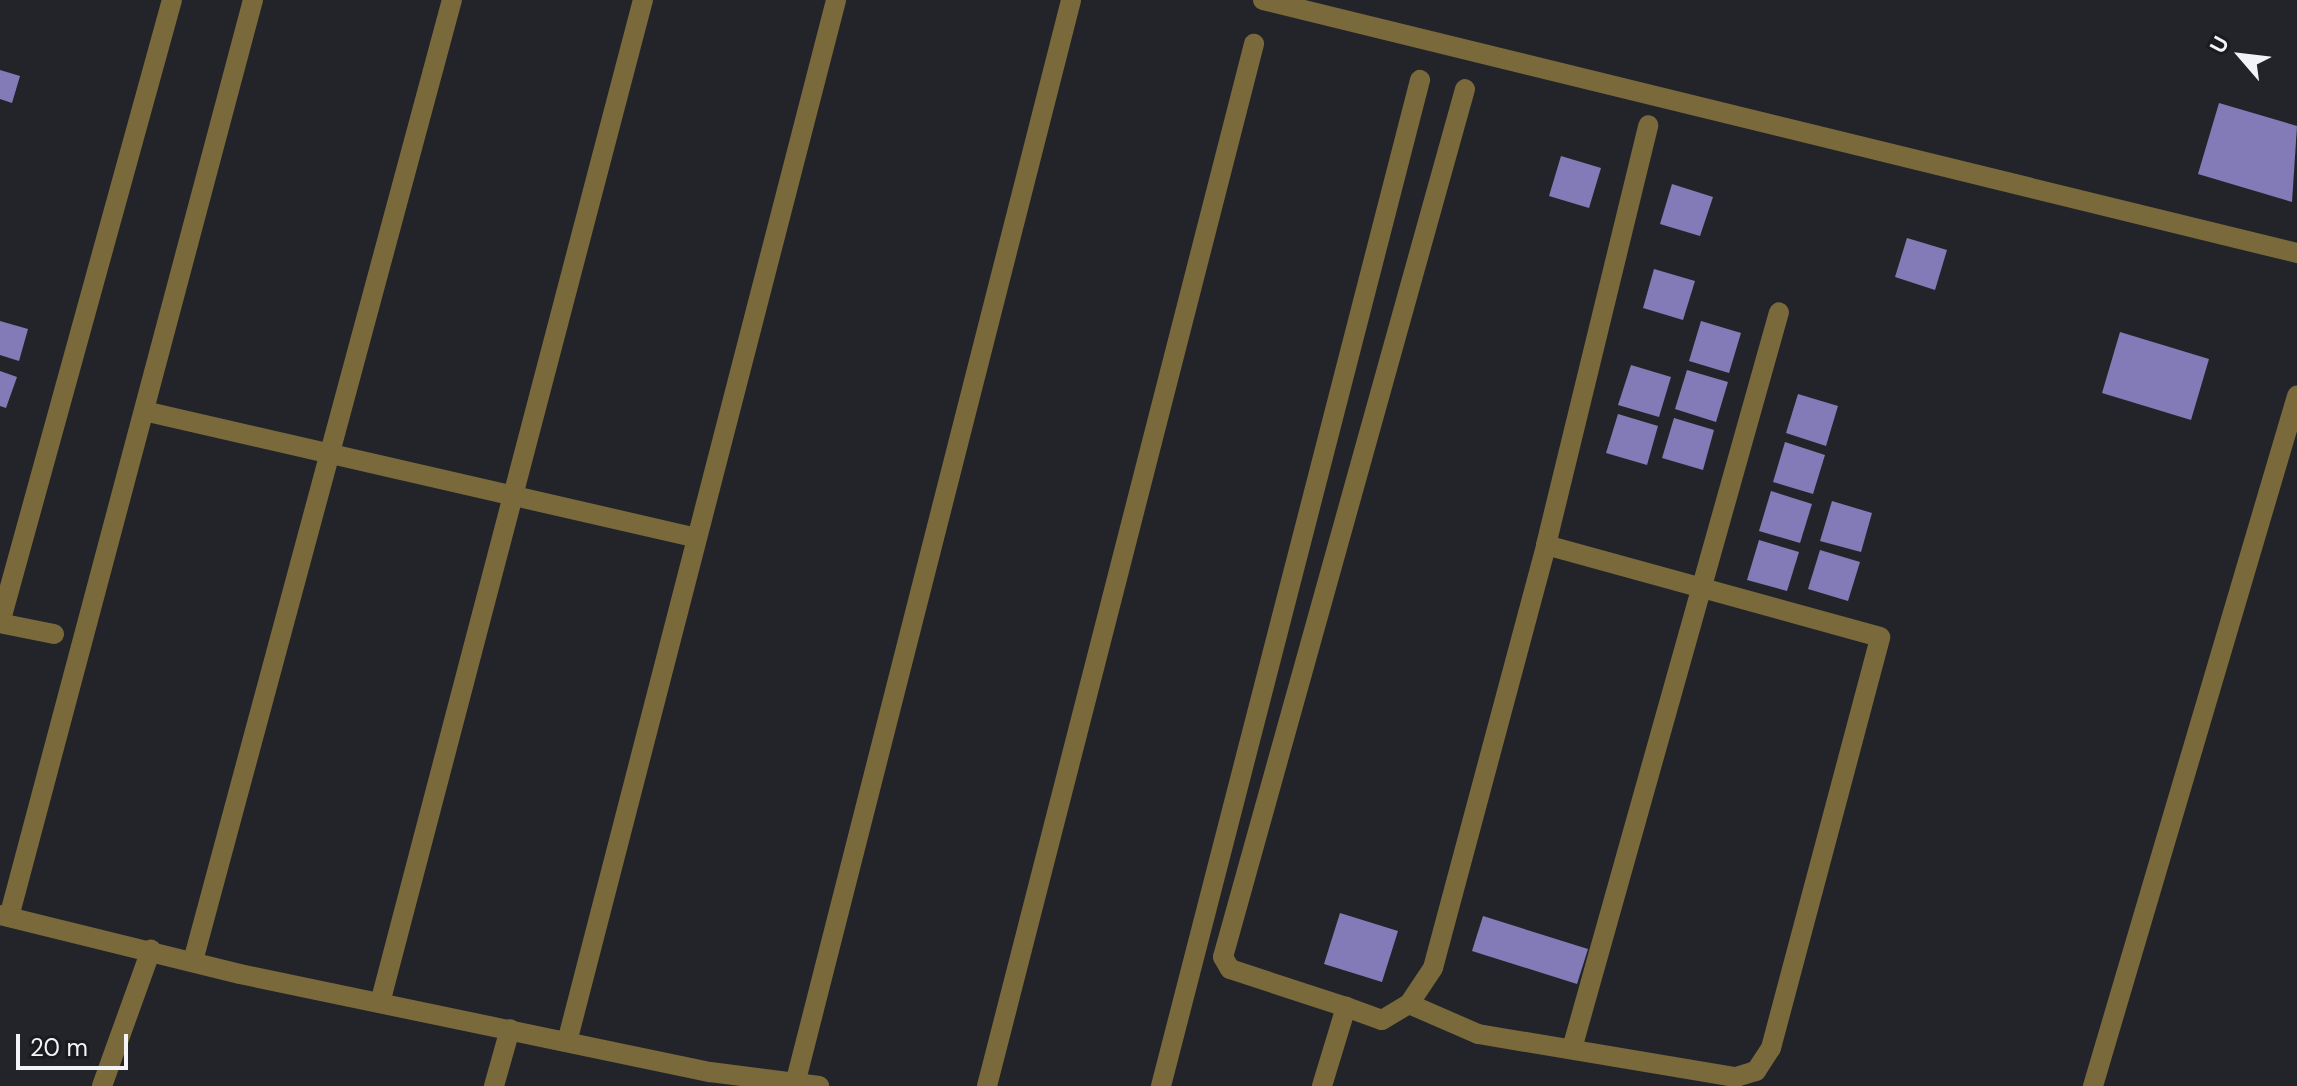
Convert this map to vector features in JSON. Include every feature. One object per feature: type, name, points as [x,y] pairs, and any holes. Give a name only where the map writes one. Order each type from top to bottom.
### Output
[{"type":"street","points":[[54,634],[2,623],[172,0]]},
{"type":"street","points":[[253,0],[144,411],[4,916],[380,1003],[567,1042],[708,1079],[796,1080],[819,1086]]},
{"type":"street","points":[[193,961],[452,0]]},
{"type":"street","points":[[380,1003],[643,0]]},
{"type":"street","points":[[567,1042],[836,0]]},
{"type":"street","points":[[796,1080],[1071,0]]},
{"type":"street","points":[[1263,0],[2297,253]]},
{"type":"street","points":[[987,1086],[1254,44]]},
{"type":"street","points":[[1161,1086],[1420,80]]},
{"type":"street","points":[[1465,89],[1223,957],[1230,969],[1382,1020],[1409,1004],[1433,968],[1546,545],[1648,125]]},
{"type":"street","points":[[1573,1045],[1698,589],[1779,312]]},
{"type":"street","points":[[2093,1086],[2297,396]]},
{"type":"street","points":[[144,411],[697,538]]},
{"type":"street","points":[[1409,1004],[1478,1034],[1573,1045],[1736,1077],[1756,1071],[1771,1048],[1880,637],[1546,545]]},
{"type":"street","points":[[102,1086],[151,950]]},
{"type":"street","points":[[1322,1086],[1346,1007]]},
{"type":"street","points":[[494,1086],[510,1029]]},
{"type":"building","points":[[0,70],[20,76],[12,103],[0,99]]},
{"type":"building","points":[[2219,103],[2297,126],[2292,202],[2198,174]]},
{"type":"building","points":[[1561,156],[1601,168],[1589,208],[1549,196]]},
{"type":"building","points":[[1672,184],[1713,197],[1700,236],[1660,224]]},
{"type":"building","points":[[1907,238],[1947,250],[1935,290],[1895,277]]},
{"type":"building","points":[[1654,269],[1695,281],[1683,320],[1643,308]]},
{"type":"building","points":[[0,321],[28,329],[19,361],[0,355]]},
{"type":"building","points":[[1701,321],[1741,333],[1729,373],[1689,361]]},
{"type":"building","points":[[2120,332],[2209,359],[2191,420],[2102,393]]},
{"type":"building","points":[[1631,365],[1671,377],[1659,417],[1618,405]]},
{"type":"building","points":[[1687,370],[1728,382],[1716,422],[1675,409]]},
{"type":"building","points":[[0,371],[17,377],[6,408],[0,406]]},
{"type":"building","points":[[1798,394],[1838,406],[1826,446],[1786,433]]},
{"type":"building","points":[[1618,414],[1658,426],[1647,465],[1606,453]]},
{"type":"building","points":[[1674,418],[1714,430],[1703,470],[1662,458]]},
{"type":"building","points":[[1785,442],[1825,455],[1813,494],[1773,482]]},
{"type":"building","points":[[1771,491],[1812,504],[1800,543],[1759,531]]},
{"type":"building","points":[[1832,501],[1872,513],[1861,552],[1820,541]]},
{"type":"building","points":[[1759,540],[1799,552],[1787,591],[1747,580]]},
{"type":"building","points":[[1820,550],[1860,562],[1848,601],[1808,589]]},
{"type":"building","points":[[1340,913],[1398,931],[1382,982],[1324,964]]},
{"type":"building","points":[[1483,916],[1588,949],[1577,984],[1472,951]]}]
